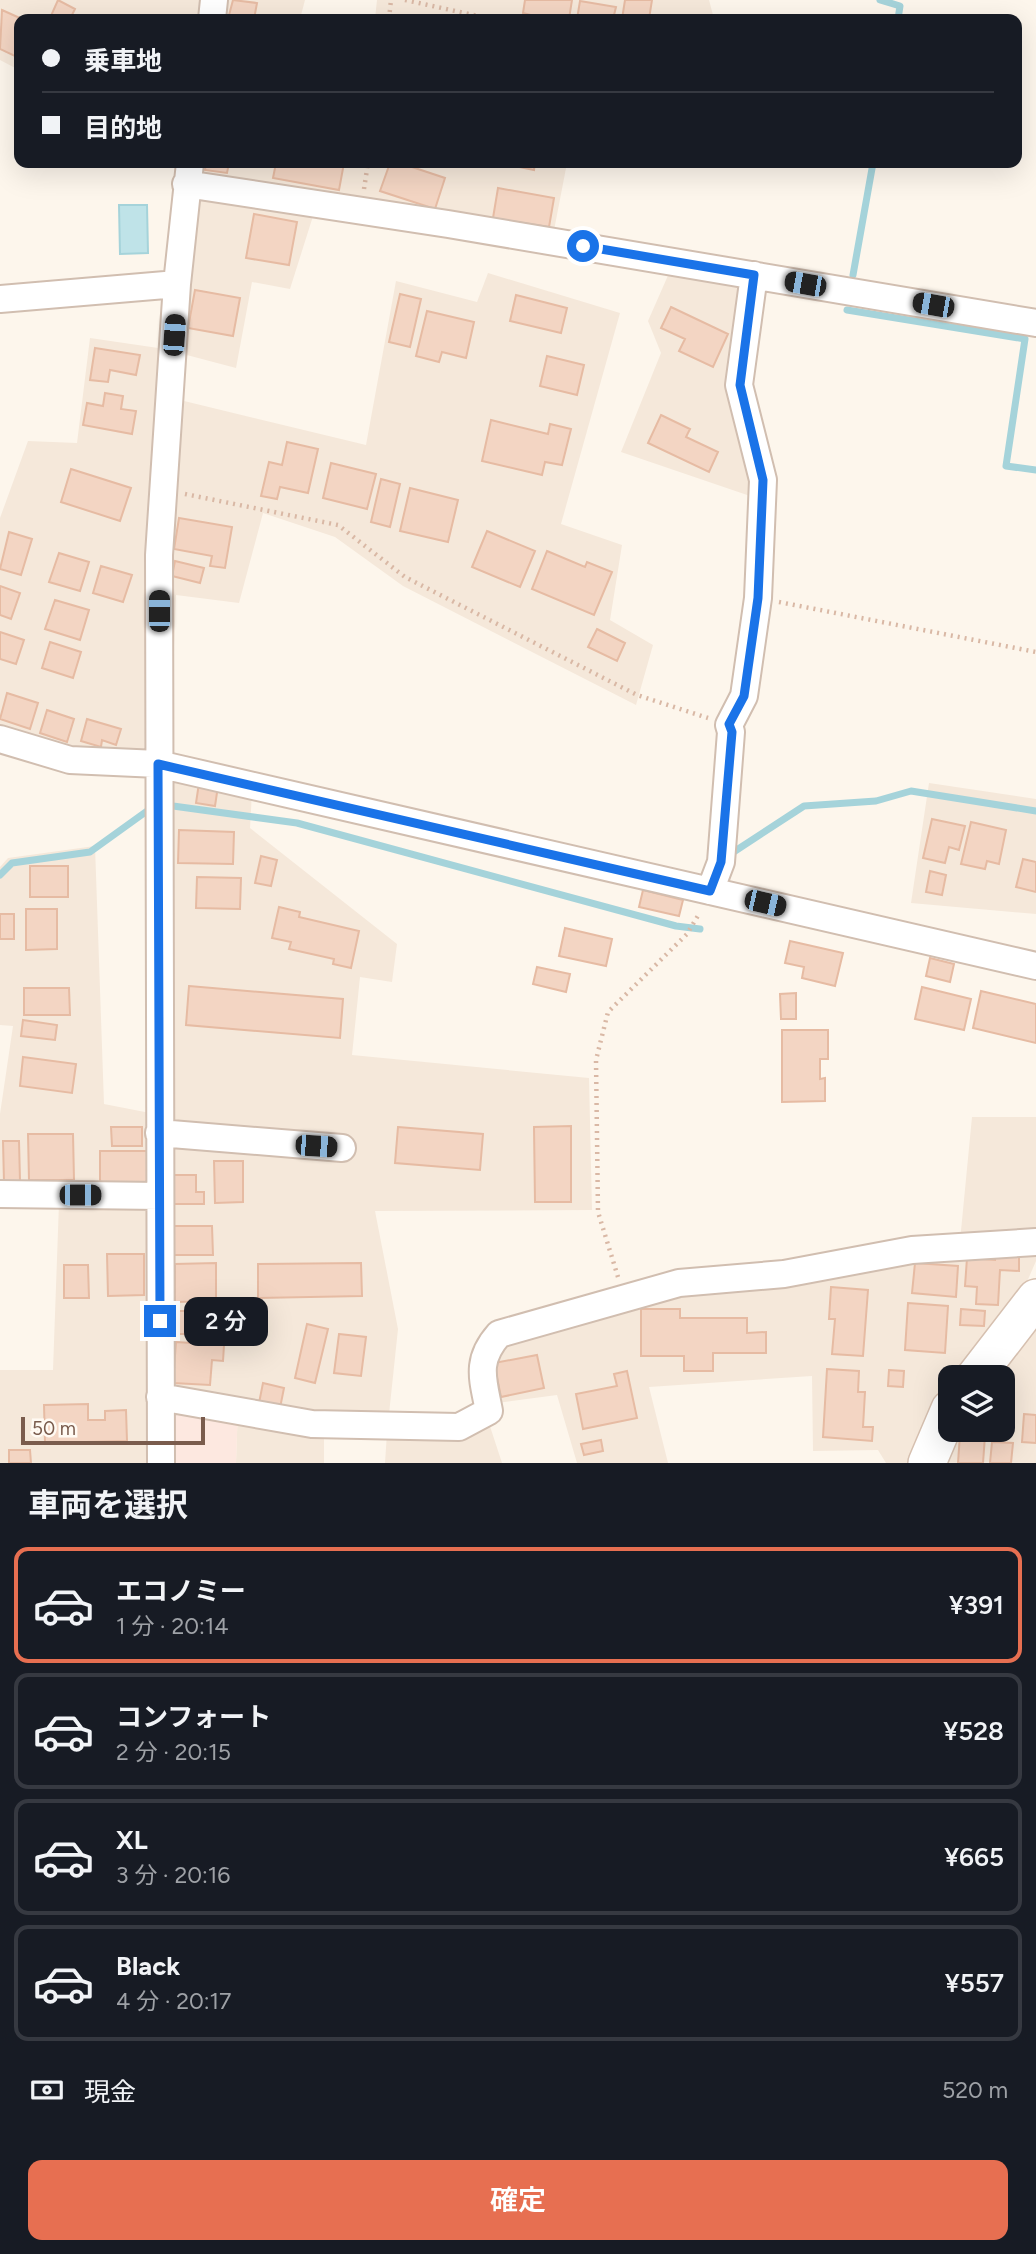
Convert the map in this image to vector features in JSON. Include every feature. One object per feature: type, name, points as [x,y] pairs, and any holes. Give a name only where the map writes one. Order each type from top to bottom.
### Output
[{"type":"main road","points":[[984,1365],[1036,1298]]},
{"type":"main road","points":[[927,1463],[938,1437]]},
{"type":"street","points":[[161,1463],[159,555],[177,284],[188,173],[1036,323]]},
{"type":"street","points":[[710,891],[721,862],[732,732],[729,724],[744,696],[758,598],[763,480],[740,385],[754,275]]},
{"type":"street","points":[[0,299],[177,284]]},
{"type":"street","points":[[0,739],[70,760],[158,764],[1036,966]]},
{"type":"street","points":[[159,1133],[342,1148]]},
{"type":"street","points":[[0,1194],[160,1196]]},
{"type":"street","points":[[160,1397],[312,1424],[459,1427],[489,1411],[481,1367],[487,1348],[499,1334],[679,1283],[784,1274],[912,1250],[1036,1242]]},
{"type":"path","points":[[405,0],[469,14]]},
{"type":"path","points":[[163,489],[338,525],[405,577],[625,689],[729,724]]},
{"type":"path","points":[[758,598],[1036,652]]},
{"type":"path","points":[[625,1298],[598,1212],[596,1060],[608,1012],[695,923]]},
{"type":"shaded area","points":[[0,0],[305,0],[301,14],[14,14],[14,67],[0,60]]},
{"type":"shaded area","points":[[377,0],[709,0],[713,14],[376,14]]},
{"type":"shaded area","points":[[178,168],[566,168],[550,251],[314,213],[290,289],[252,282],[236,368],[183,354],[180,400],[366,445],[396,281],[477,302],[488,273],[620,313],[561,524],[622,545],[610,620],[653,645],[636,705],[403,586],[335,537],[263,513],[239,603],[176,595],[170,755],[253,774],[250,828],[397,944],[392,982],[360,977],[352,1055],[589,1078],[592,1210],[375,1211],[398,1329],[387,1433],[324,1431],[324,1463],[236,1463],[238,1406],[155,1463],[0,1463],[0,1370],[53,1370],[59,1203],[0,1199],[0,1114],[13,1026],[0,1025],[0,867],[8,858],[95,846],[104,1104],[150,1113],[149,770],[0,747],[0,518],[28,441],[77,443],[90,338],[165,349]]},
{"type":"shaded area","points":[[677,255],[745,265],[753,497],[621,452],[661,353],[648,321]]},
{"type":"shaded area","points":[[929,783],[1036,799],[1036,914],[911,903]]},
{"type":"shaded area","points":[[972,1117],[1036,1117],[1036,1261],[1016,1307],[1036,1323],[1036,1463],[886,1463],[878,1450],[813,1451],[812,1376],[649,1387],[668,1463],[577,1463],[557,1395],[483,1405],[497,1329],[960,1241]]},
{"type":"shaded area","points":[[154,1389],[238,1406],[236,1463],[155,1463]]},
{"type":"shaded area","points":[[483,1405],[502,1463],[385,1463],[387,1433],[454,1423]]},
{"type":"water","points":[[119,205],[147,205],[148,253],[120,254]]},
{"type":"building","points":[[58,0],[75,9],[72,14],[52,14]]},
{"type":"building","points":[[233,0],[257,3],[255,14],[229,14]]},
{"type":"building","points":[[525,0],[572,0],[570,14],[523,13]]},
{"type":"building","points":[[625,0],[652,0],[650,14],[623,14]]},
{"type":"building","points":[[580,1],[616,7],[614,14],[578,14]]},
{"type":"building","points":[[2,10],[14,15],[14,56],[0,49]]},
{"type":"building","points":[[205,168],[228,168],[227,173]]},
{"type":"building","points":[[275,168],[343,168],[339,190],[273,178]]},
{"type":"building","points":[[388,168],[415,168],[445,178],[435,209],[380,191]]},
{"type":"building","points":[[498,188],[554,198],[549,227],[493,218]]},
{"type":"building","points":[[254,214],[297,222],[289,265],[246,258]]},
{"type":"building","points":[[195,290],[240,298],[233,336],[188,328]]},
{"type":"building","points":[[400,294],[421,299],[410,347],[389,342]]},
{"type":"building","points":[[516,295],[567,308],[561,333],[510,321]]},
{"type":"building","points":[[671,307],[728,334],[713,367],[679,351],[685,339],[661,328]]},
{"type":"building","points":[[427,311],[474,322],[466,358],[442,352],[439,362],[416,356]]},
{"type":"building","points":[[95,348],[140,355],[136,375],[110,370],[108,382],[90,380]]},
{"type":"building","points":[[547,356],[584,365],[577,395],[540,386]]},
{"type":"building","points":[[105,393],[123,396],[121,409],[136,411],[132,434],[83,425],[87,403],[103,406]]},
{"type":"building","points":[[661,415],[690,429],[686,437],[718,452],[709,472],[648,443]]},
{"type":"building","points":[[491,420],[548,434],[550,424],[571,429],[562,465],[545,462],[542,475],[482,461]]},
{"type":"building","points":[[287,442],[318,449],[308,493],[280,487],[277,499],[261,496],[269,462],[282,465]]},
{"type":"building","points":[[331,463],[376,474],[367,509],[323,498]]},
{"type":"building","points":[[71,469],[131,488],[120,521],[61,502]]},
{"type":"building","points":[[381,479],[400,484],[390,527],[371,522]]},
{"type":"building","points":[[410,488],[458,500],[448,542],[400,531]]},
{"type":"building","points":[[179,518],[232,527],[225,568],[210,566],[212,556],[174,549]]},
{"type":"building","points":[[487,531],[535,551],[520,587],[472,567]]},
{"type":"building","points":[[9,532],[32,539],[21,575],[0,569]]},
{"type":"building","points":[[547,551],[585,567],[587,562],[612,572],[594,615],[532,589]]},
{"type":"building","points":[[59,553],[89,562],[80,591],[49,582]]},
{"type":"building","points":[[175,561],[204,568],[200,583],[172,576]]},
{"type":"building","points":[[101,566],[132,575],[123,602],[93,593]]},
{"type":"building","points":[[0,586],[20,593],[11,619],[0,615]]},
{"type":"building","points":[[55,600],[89,610],[80,640],[45,629]]},
{"type":"building","points":[[597,629],[625,643],[617,661],[588,647]]},
{"type":"building","points":[[0,632],[24,640],[16,664],[0,659]]},
{"type":"building","points":[[50,642],[81,652],[73,678],[42,668]]},
{"type":"building","points":[[7,693],[38,703],[30,729],[0,719]]},
{"type":"building","points":[[47,710],[74,719],[67,742],[40,733]]},
{"type":"building","points":[[87,719],[121,729],[116,745],[102,740],[101,747],[81,741]]},
{"type":"building","points":[[199,783],[218,786],[215,806],[196,803]]},
{"type":"building","points":[[932,819],[965,826],[959,850],[949,847],[945,863],[923,858]]},
{"type":"building","points":[[971,822],[1006,830],[999,864],[987,861],[985,869],[961,864]]},
{"type":"building","points":[[179,830],[234,832],[233,864],[178,863]]},
{"type":"building","points":[[261,856],[277,860],[271,886],[255,883]]},
{"type":"building","points":[[1023,859],[1036,862],[1036,892],[1016,887]]},
{"type":"building","points":[[30,866],[68,866],[68,897],[30,897]]},
{"type":"building","points":[[930,871],[946,875],[942,895],[926,892]]},
{"type":"building","points":[[197,877],[241,878],[240,909],[196,908]]},
{"type":"building","points":[[643,890],[683,900],[679,916],[639,907]]},
{"type":"building","points":[[279,907],[300,912],[299,917],[359,931],[351,968],[333,964],[334,959],[289,949],[291,942],[272,938]]},
{"type":"building","points":[[26,909],[57,909],[57,949],[26,950]]},
{"type":"building","points":[[0,914],[14,914],[14,939],[0,939]]},
{"type":"building","points":[[565,928],[612,939],[606,966],[559,956]]},
{"type":"building","points":[[790,941],[843,953],[835,986],[802,978],[804,967],[785,963]]},
{"type":"building","points":[[930,958],[954,964],[950,982],[926,976]]},
{"type":"building","points":[[537,967],[570,974],[566,992],[533,984]]},
{"type":"building","points":[[189,986],[343,999],[340,1038],[186,1025]]},
{"type":"building","points":[[922,987],[971,999],[964,1030],[915,1019]]},
{"type":"building","points":[[24,988],[69,988],[70,1015],[24,1015]]},
{"type":"building","points":[[981,991],[1036,1004],[1036,1043],[973,1028]]},
{"type":"building","points":[[796,993],[796,1019],[781,1019],[780,994]]},
{"type":"building","points":[[23,1020],[57,1025],[55,1040],[21,1036]]},
{"type":"building","points":[[782,1030],[828,1030],[828,1059],[820,1059],[820,1079],[825,1078],[825,1101],[782,1102]]},
{"type":"building","points":[[23,1057],[76,1064],[72,1093],[20,1086]]},
{"type":"building","points":[[571,1126],[571,1202],[535,1202],[534,1127]]},
{"type":"building","points":[[111,1127],[142,1127],[142,1146],[112,1146]]},
{"type":"building","points":[[398,1127],[483,1134],[480,1170],[395,1163]]},
{"type":"building","points":[[28,1134],[73,1134],[74,1180],[29,1180]]},
{"type":"building","points":[[3,1141],[19,1141],[20,1181],[4,1182]]},
{"type":"building","points":[[100,1151],[148,1151],[148,1183],[100,1183]]},
{"type":"building","points":[[214,1161],[243,1161],[243,1202],[215,1203]]},
{"type":"building","points":[[172,1175],[196,1175],[196,1192],[204,1192],[204,1204],[172,1204]]},
{"type":"building","points":[[173,1226],[212,1226],[213,1255],[174,1255]]},
{"type":"building","points":[[107,1254],[144,1254],[144,1295],[108,1296]]},
{"type":"building","points":[[995,1255],[1019,1257],[1019,1271],[1000,1270],[998,1305],[976,1304],[977,1287],[965,1286],[967,1258],[995,1260]]},
{"type":"building","points":[[216,1263],[216,1301],[175,1302],[175,1264]]},
{"type":"building","points":[[361,1263],[362,1296],[258,1298],[258,1264]]},
{"type":"building","points":[[915,1263],[958,1266],[956,1297],[912,1293]]},
{"type":"building","points":[[64,1265],[88,1265],[89,1298],[64,1298]]},
{"type":"building","points":[[831,1287],[868,1290],[863,1356],[832,1354],[835,1319],[829,1319]]},
{"type":"building","points":[[908,1303],[948,1306],[945,1353],[905,1350]]},
{"type":"building","points":[[641,1309],[680,1309],[680,1318],[747,1318],[747,1333],[766,1332],[766,1353],[713,1353],[713,1371],[684,1371],[684,1356],[641,1356]]},
{"type":"building","points":[[961,1309],[985,1311],[984,1326],[960,1325]]},
{"type":"building","points":[[177,1311],[211,1311],[212,1327],[195,1328],[195,1334],[177,1334]]},
{"type":"building","points":[[307,1324],[328,1329],[315,1383],[295,1378]]},
{"type":"building","points":[[339,1334],[366,1337],[361,1376],[334,1373]]},
{"type":"building","points":[[176,1342],[224,1345],[223,1361],[212,1360],[210,1385],[173,1383]]},
{"type":"building","points":[[537,1355],[544,1388],[501,1397],[494,1363]]},
{"type":"building","points":[[827,1369],[859,1371],[858,1392],[865,1392],[863,1427],[873,1427],[872,1441],[823,1437]]},
{"type":"building","points":[[889,1370],[904,1371],[903,1387],[888,1386]]},
{"type":"building","points":[[627,1371],[637,1418],[583,1429],[576,1394],[617,1386],[614,1374]]},
{"type":"building","points":[[263,1383],[284,1388],[280,1408],[259,1403]]},
{"type":"building","points":[[88,1404],[88,1420],[105,1420],[105,1411],[126,1410],[127,1441],[45,1443],[44,1405]]},
{"type":"building","points":[[1024,1414],[1036,1415],[1036,1443],[1022,1442]]},
{"type":"building","points":[[601,1440],[603,1451],[584,1455],[581,1444]]},
{"type":"building","points":[[959,1442],[985,1442],[983,1463],[958,1463]]},
{"type":"building","points":[[992,1442],[1013,1443],[1011,1463],[990,1463]]},
{"type":"building","points":[[9,1450],[30,1450],[31,1463],[9,1463]]},
{"type":"waterway","points":[[880,0],[900,6],[899,14]]},
{"type":"waterway","points":[[853,275],[872,168]]},
{"type":"waterway","points":[[847,310],[1025,339],[1006,466],[1036,470]]},
{"type":"waterway","points":[[729,855],[804,806],[876,801],[911,791],[1036,811]]},
{"type":"waterway","points":[[173,806],[297,823],[676,926],[700,929]]},
{"type":"waterway","points":[[0,875],[12,863],[90,852],[147,811]]},
{"type":"route","points":[[160,1321],[158,764],[710,891],[721,862],[732,732],[729,724],[744,696],[758,598],[763,480],[740,385],[754,275],[583,246]]}]
